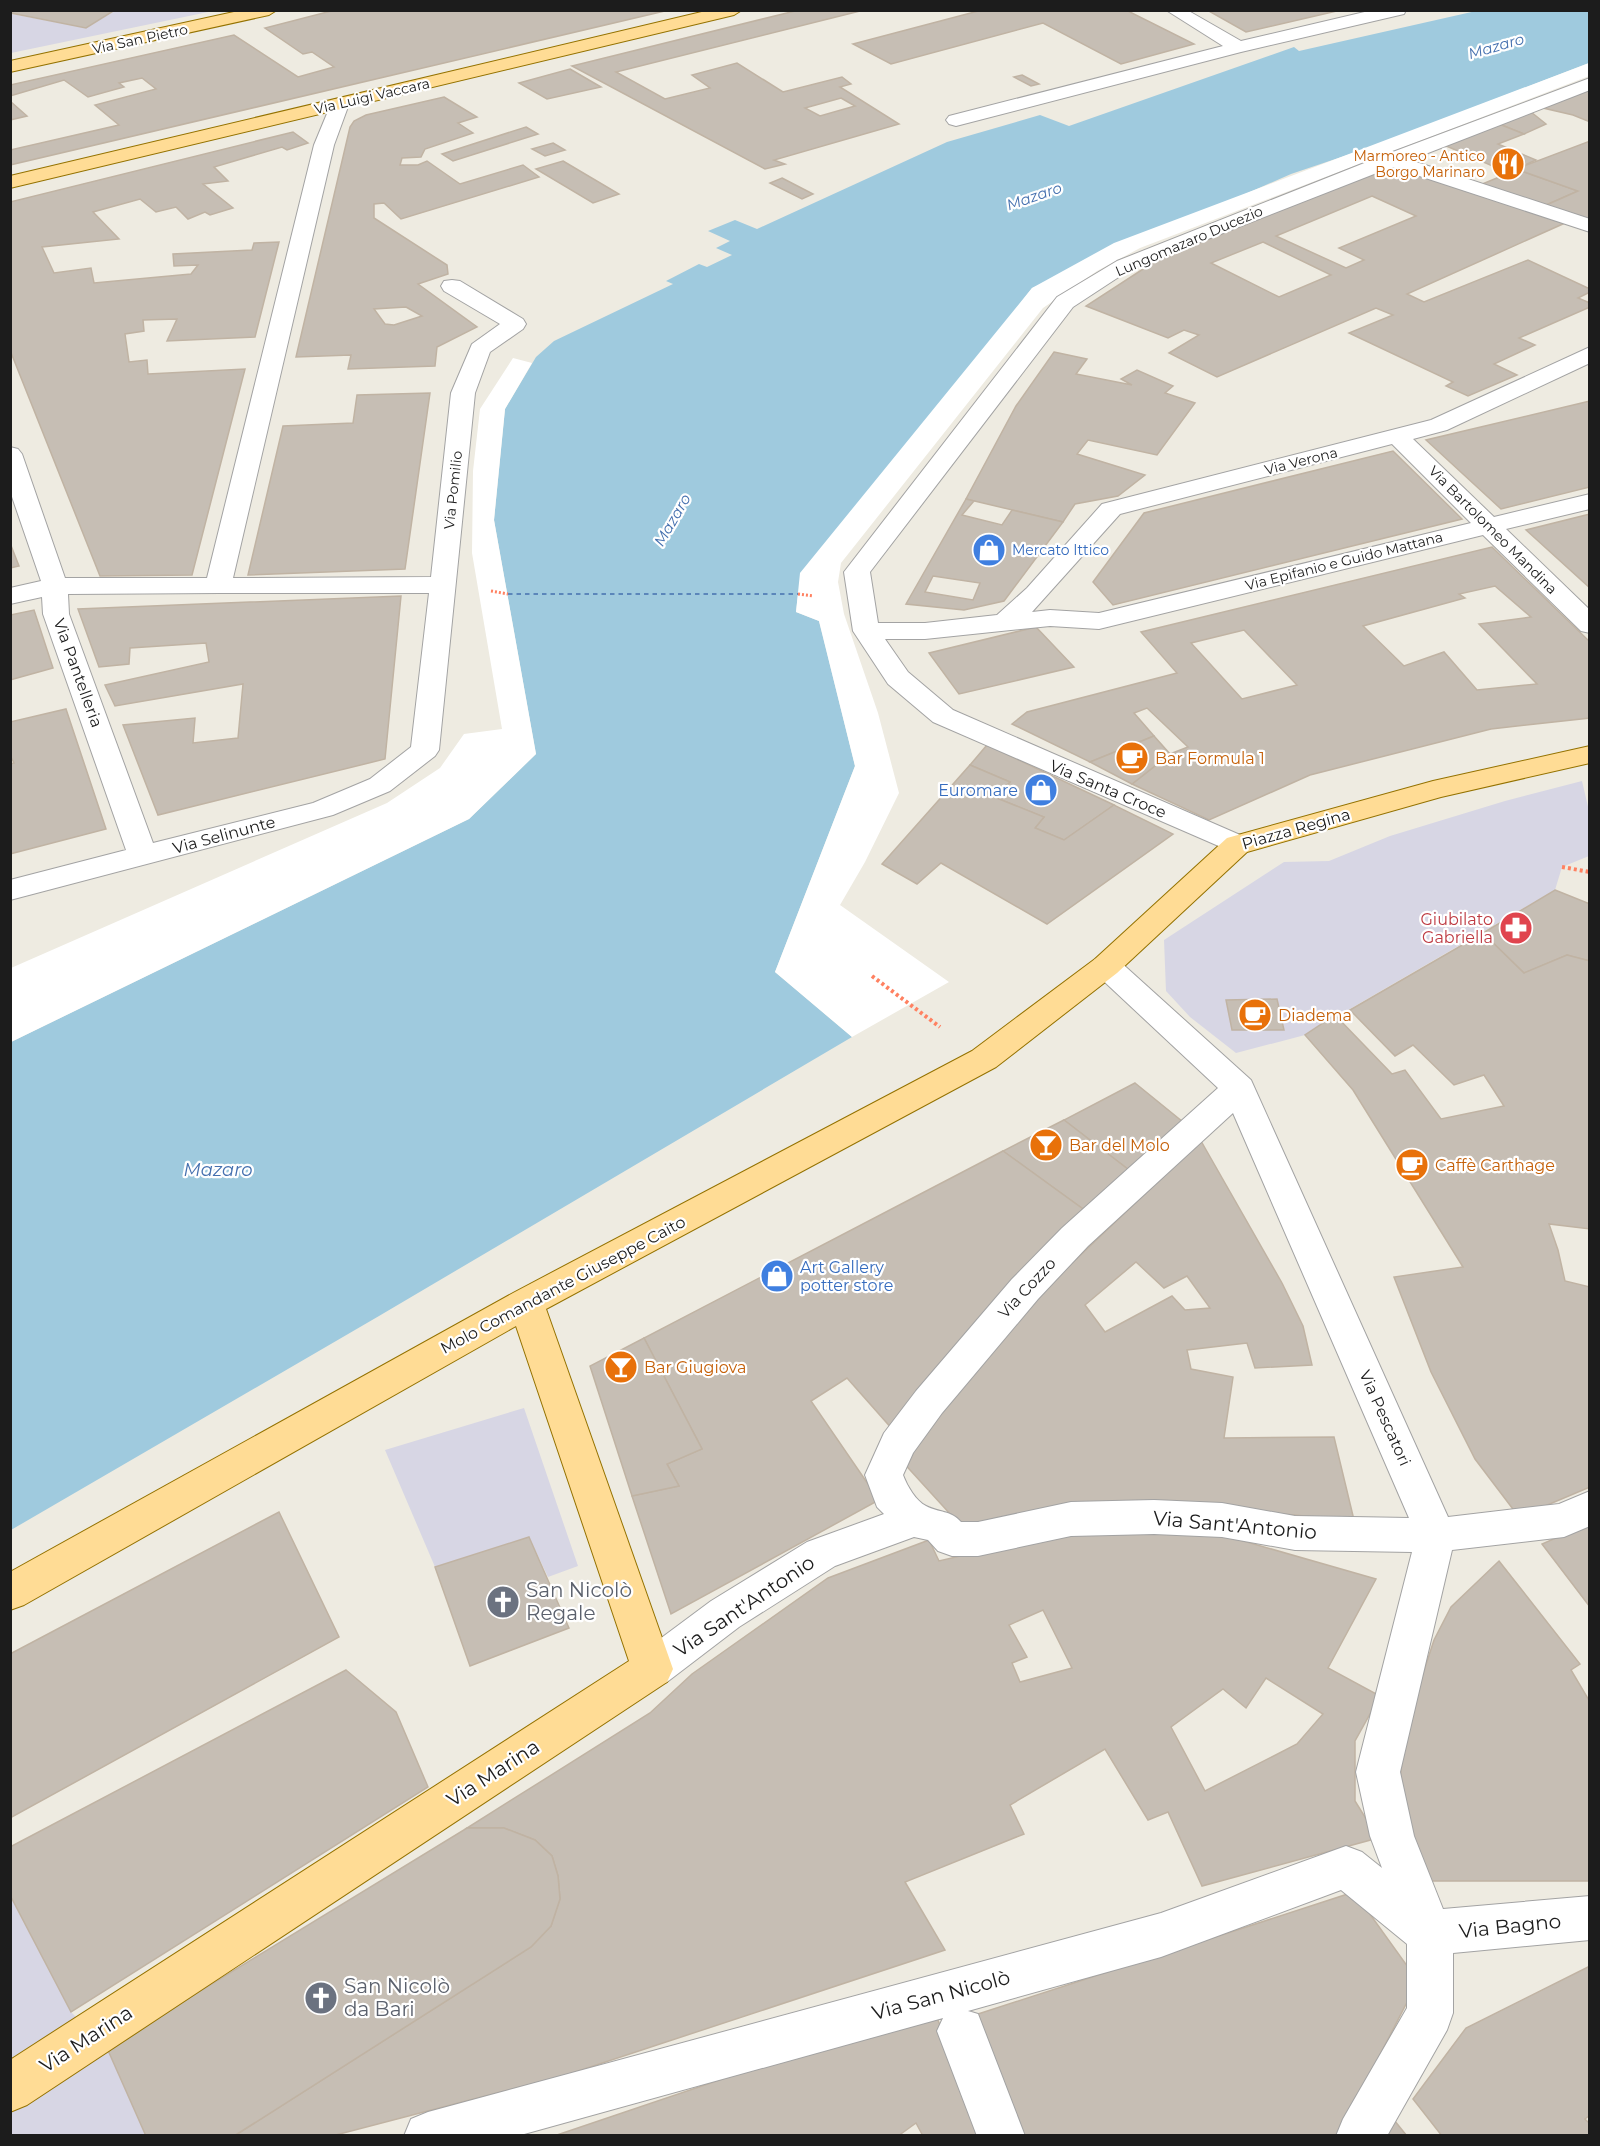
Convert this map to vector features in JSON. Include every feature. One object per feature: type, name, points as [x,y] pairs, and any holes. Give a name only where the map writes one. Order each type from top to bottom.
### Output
[{"type":"main road","name":"Via San Pietro","points":[[10,67],[269,10]]},
{"type":"main road","name":"Via Luigi Vaccara","points":[[10,182],[734,10]]},
{"type":"main road","name":"Piazza Regina","points":[[1106,966],[1237,845],[1526,767],[1590,754]]},
{"type":"main road","name":"Molo Comandante Giuseppe Caito","points":[[10,1593],[526,1303],[984,1059],[1106,966]]},
{"type":"main road","points":[[526,1303],[652,1669]]},
{"type":"main road","name":"Via Marina","points":[[10,2088],[652,1669]]},
{"type":"street","points":[[1174,10],[1238,47]]},
{"type":"street","points":[[956,120],[1238,47],[1398,10]]},
{"type":"street","name":"Lungomazaro Ducezio","points":[[866,631],[857,572],[1065,302],[1124,265],[1590,83]]},
{"type":"street","points":[[218,586],[324,145],[340,104]]},
{"type":"street","points":[[1389,160],[1590,226]]},
{"type":"street","name":"Via Pomilio","points":[[425,750],[463,393],[480,349],[515,324],[452,286]]},
{"type":"street","name":"Via Verona","points":[[1005,622],[1036,594],[1111,509],[1439,425],[1590,354]]},
{"type":"street","name":"Via Bartolomeo Mandina","points":[[1398,436],[1590,625]]},
{"type":"street","name":"Via Pantelleria","points":[[10,454],[55,586],[56,614],[143,856]]},
{"type":"street","name":"Via Epifanio e Guido Mattana","points":[[866,631],[925,631],[1050,618],[1099,621],[1590,501]]},
{"type":"street","points":[[10,596],[55,586],[443,585]]},
{"type":"street","name":"Via Santa Croce","points":[[866,631],[898,678],[943,716],[1237,845]]},
{"type":"street","name":"Via Selinunte","points":[[10,890],[323,809],[380,785],[425,750]]},
{"type":"street","name":"Via Pescatori","points":[[1106,966],[1239,1088],[1436,1535]]},
{"type":"street","name":"Via Cozzo","points":[[914,1520],[891,1495],[884,1475],[898,1444],[916,1419],[990,1328],[1075,1237],[1239,1088]]},
{"type":"street","points":[[1360,2136],[1430,2013],[1430,1933],[1392,1836],[1378,1772],[1436,1535],[1564,1520],[1590,1507]]},
{"type":"street","name":"Via Sant'Antonio","points":[[652,1669],[724,1614],[821,1554],[914,1520],[940,1526],[952,1539],[978,1539],[1071,1519],[1154,1518],[1222,1520],[1295,1533],[1436,1535]]},
{"type":"street","name":"Via San Nicolò","points":[[428,2136],[1161,1935],[1346,1867],[1430,1933]]},
{"type":"street","name":"Via Bagno","points":[[1430,1933],[1590,1918]]},
{"type":"street","points":[[961,2031],[1001,2136]]},
{"type":"path","points":[[1562,867],[1590,872]]},
{"type":"path","points":[[872,976],[984,1059]]},
{"type":"shaded area","points":[[10,11],[15,11],[12,14],[86,28],[115,11],[213,11],[11,53]]},
{"type":"shaded area","points":[[1582,781],[1589,811],[1589,856],[1562,867],[1555,890],[1305,1035],[1236,1053],[1190,1017],[1166,991],[1164,940],[1284,862],[1329,861],[1390,836],[1505,801]],"holes":[[[1226,1000],[1277,1000],[1284,1029],[1232,1030]]]},
{"type":"shaded area","points":[[524,1408],[578,1566],[548,1577],[529,1537],[435,1567],[385,1450]]},
{"type":"shaded area","points":[[10,1895],[71,2012],[107,2048],[146,2135],[11,2135]]},
{"type":"water","name":"Mazaro","points":[[1476,11],[1589,11],[1589,63],[1368,148],[1291,174],[1032,288],[798,594],[796,612],[819,621],[855,766],[775,972],[852,1037],[11,1530],[11,1042],[469,819],[536,754],[494,520],[505,409],[536,357],[554,341],[673,284],[666,281],[699,264],[707,267],[732,255],[716,248],[730,241],[708,231],[735,220],[757,229],[947,142],[1040,115],[1069,126],[1294,47],[1299,51]]},
{"type":"pier","points":[[1589,63],[1589,76],[1140,248],[1097,271],[1043,308],[841,563],[838,582],[844,614],[878,713],[899,793],[865,862],[840,905],[949,982],[852,1037],[775,972],[855,766],[819,621],[796,612],[800,573],[1032,288],[1114,243]]},
{"type":"pier","points":[[513,358],[532,363],[505,409],[494,520],[536,754],[469,819],[11,1042],[11,968],[387,803],[440,768],[464,734],[502,729],[472,553],[473,471],[480,409]]},
{"type":"building","points":[[15,10],[115,10],[86,28],[11,13]]},
{"type":"building","points":[[335,10],[669,10],[10,165],[10,150],[119,125],[95,105],[156,89],[142,78],[119,83],[124,87],[88,97],[64,80],[10,96],[10,85],[234,35],[298,77],[334,67],[312,52],[303,54],[265,28]]},
{"type":"building","points":[[799,10],[864,10],[616,72],[665,99],[710,88],[692,75],[737,63],[783,92],[842,77],[851,84],[840,87],[899,124],[774,160],[785,164],[765,169],[572,66]],"holes":[[[841,98],[855,106],[820,116],[805,108]]]},
{"type":"building","points":[[982,10],[1126,10],[1194,44],[1121,64],[1043,23],[891,64],[853,44]]},
{"type":"building","points":[[1207,10],[1341,10],[1246,32]]},
{"type":"building","points":[[570,69],[601,87],[547,99],[519,83]]},
{"type":"building","points":[[1022,75],[1039,84],[1031,86],[1014,77]]},
{"type":"building","points":[[1590,90],[1590,122],[1573,115],[1543,108]]},
{"type":"building","points":[[444,97],[477,117],[458,123],[473,133],[425,149],[421,157],[402,158],[400,165],[418,165],[427,161],[460,184],[523,165],[539,177],[401,219],[384,203],[374,204],[374,218],[447,265],[448,274],[418,284],[477,327],[437,347],[435,366],[348,369],[351,355],[296,357],[350,127],[354,121],[366,115]],"holes":[[[406,307],[422,316],[394,325],[385,324],[374,309]]]},
{"type":"building","points":[[10,101],[27,116],[10,120]]},
{"type":"building","points":[[1531,112],[1546,124],[1524,134],[1499,124]]},
{"type":"building","name":"Marmoreo - Antico Borgo Marinaro","points":[[1499,124],[1524,134],[1498,144],[1536,160],[1516,169],[1578,191],[1544,206],[1480,185],[1509,173],[1444,145]]},
{"type":"building","points":[[526,127],[538,134],[453,161],[442,154]]},
{"type":"building","points":[[293,132],[308,143],[287,150],[282,147],[214,167],[228,181],[203,184],[233,208],[210,215],[205,212],[188,219],[176,207],[156,212],[140,199],[93,212],[119,239],[42,247],[54,273],[91,268],[94,283],[191,274],[198,265],[174,266],[173,254],[252,250],[254,243],[279,242],[255,337],[167,341],[177,319],[143,320],[144,331],[125,334],[129,362],[147,360],[148,374],[245,369],[192,575],[100,576],[10,350],[10,202]]},
{"type":"building","points":[[1590,141],[1590,221],[1544,206],[1578,191],[1516,169]]},
{"type":"building","points":[[553,143],[565,150],[545,156],[532,149]]},
{"type":"building","points":[[563,161],[619,194],[593,203],[536,169]]},
{"type":"building","points":[[1392,166],[1565,223],[1407,294],[1424,302],[1528,260],[1590,289],[1590,292],[1578,298],[1590,303],[1590,307],[1519,338],[1535,345],[1494,364],[1517,375],[1468,396],[1446,386],[1453,382],[1349,333],[1393,315],[1376,308],[1217,377],[1169,353],[1199,335],[1184,330],[1168,338],[1086,306],[1157,260]],"holes":[[[1372,196],[1416,216],[1339,248],[1364,260],[1346,268],[1276,236]],[[1263,242],[1331,275],[1279,297],[1211,263]]]},
{"type":"building","points":[[782,178],[813,194],[802,199],[770,183]]},
{"type":"building","points":[[1054,352],[1087,359],[1076,374],[1132,385],[1121,379],[1137,370],[1173,386],[1165,393],[1195,403],[1157,455],[1088,440],[1077,454],[1145,475],[1118,496],[1075,504],[1063,522],[966,499],[1016,406]]},
{"type":"building","points":[[430,393],[405,569],[248,575],[283,426],[353,423],[357,395]]},
{"type":"building","points":[[1590,401],[1590,487],[1501,509],[1426,440]]},
{"type":"building","points":[[1393,451],[1462,519],[1113,605],[1093,582],[1144,513]]},
{"type":"building","name":"Mercato Ittico","points":[[966,499],[974,501],[962,515],[1002,525],[1012,510],[1063,522],[1004,601],[964,610],[906,604]],"holes":[[[933,576],[980,583],[973,600],[925,592]]]},
{"type":"building","points":[[1590,514],[1590,588],[1526,530]]},
{"type":"building","points":[[10,543],[19,566],[10,568]]},
{"type":"building","points":[[1492,547],[1590,642],[1590,718],[1491,729],[1310,775],[1209,820],[1132,784],[1170,754],[1188,747],[1147,708],[1134,713],[1154,736],[1090,762],[1012,724],[1027,712],[1177,673],[1141,632]],"holes":[[[1495,586],[1531,617],[1479,624],[1537,684],[1477,690],[1444,652],[1404,666],[1363,626],[1465,598],[1459,594]],[[1244,630],[1297,685],[1242,699],[1191,643]]]},
{"type":"building","points":[[401,596],[385,759],[158,815],[123,725],[195,718],[193,743],[238,738],[243,684],[115,706],[105,685],[209,662],[206,643],[130,648],[129,664],[99,667],[78,609]]},
{"type":"building","points":[[34,610],[53,668],[10,680],[10,615]]},
{"type":"building","points":[[1036,627],[1074,667],[959,694],[929,653]]},
{"type":"building","points":[[66,709],[106,829],[10,854],[10,764],[14,763],[10,755],[10,722]]},
{"type":"building","name":"Bar Formula 1","points":[[1154,736],[1170,754],[1132,784],[1090,762]]},
{"type":"building","name":"Euromare","points":[[987,745],[1114,805],[1064,840],[1035,828],[1044,817],[994,797],[1010,782],[970,765]]},
{"type":"building","points":[[970,765],[1010,782],[994,797],[1044,817],[1035,828],[1064,840],[1114,805],[1173,834],[1047,924],[941,863],[917,884],[882,864]]},
{"type":"building","points":[[1555,890],[1590,904],[1590,961],[1567,955],[1524,973],[1483,933]]},
{"type":"building","points":[[1483,933],[1524,973],[1567,955],[1590,961],[1590,1229],[1549,1224],[1565,1281],[1590,1287],[1590,1487],[1519,1517],[1475,1459],[1431,1372],[1394,1277],[1463,1267],[1353,1090],[1305,1035],[1335,1015],[1392,1074],[1405,1070],[1441,1119],[1504,1106],[1484,1075],[1454,1085],[1413,1045],[1395,1056],[1350,1010]]},
{"type":"building","name":"Diadema","points":[[1277,999],[1284,1030],[1232,1030],[1226,1000]]},
{"type":"building","points":[[1135,1083],[1183,1122],[1129,1170],[1064,1120]]},
{"type":"building","points":[[1064,1120],[1129,1170],[1083,1209],[1003,1151]]},
{"type":"building","points":[[1201,1141],[1282,1283],[1303,1326],[1312,1365],[1255,1368],[1247,1343],[1187,1350],[1191,1369],[1233,1377],[1224,1438],[1334,1437],[1354,1520],[1187,1506],[962,1527],[900,1459],[1017,1315]],"holes":[[[1136,1262],[1164,1288],[1187,1276],[1210,1308],[1185,1310],[1172,1296],[1105,1332],[1085,1305]]]},
{"type":"building","points":[[1003,1151],[1083,1209],[894,1431],[847,1378],[811,1401],[879,1500],[671,1614],[632,1496],[679,1486],[667,1464],[702,1449],[644,1338]]},
{"type":"building","points":[[644,1338],[702,1449],[667,1464],[679,1486],[632,1496],[590,1366]]},
{"type":"building","points":[[279,1512],[339,1637],[10,1818],[10,1654]]},
{"type":"building","points":[[1590,1523],[1590,1607],[1542,1544]]},
{"type":"building","points":[[1198,1528],[1376,1579],[1328,1668],[1380,1696],[1355,1741],[1355,1801],[1378,1838],[1202,1886],[1168,1812],[1148,1820],[1105,1749],[1010,1805],[1024,1834],[905,1882],[945,1950],[566,2075],[332,2136],[234,2136],[531,1947],[551,1926],[560,1899],[558,1876],[552,1856],[535,1840],[504,1828],[467,1828],[650,1713],[692,1674],[828,1578],[929,1540],[939,1561],[1067,1531]],"holes":[[[1043,1610],[1072,1668],[1020,1682],[1012,1663],[1027,1657],[1009,1625]],[[1266,1678],[1323,1714],[1297,1744],[1205,1791],[1171,1727],[1223,1689],[1246,1708]]]},
{"type":"building","name":"San Nicolò Regale","points":[[529,1537],[569,1628],[470,1666],[435,1567]]},
{"type":"building","points":[[1499,1561],[1580,1664],[1571,1670],[1590,1702],[1590,1881],[1422,1881],[1398,1797],[1406,1726],[1434,1640],[1451,1607]]},
{"type":"building","points":[[346,1670],[396,1712],[428,1787],[71,2012],[10,1895],[10,1847]]},
{"type":"building","name":"San Nicolò da Bari","points":[[467,1828],[504,1828],[535,1840],[552,1856],[558,1876],[560,1899],[551,1926],[531,1947],[234,2136],[146,2136],[107,2048]]},
{"type":"building","points":[[1354,1892],[1418,1981],[1338,2136],[1021,2136],[978,2014]]},
{"type":"building","points":[[1590,1966],[1590,2115],[1585,2119],[1590,2124],[1590,2136],[1442,2136],[1413,2099],[1466,2028]]},
{"type":"building","points":[[933,2008],[985,2136],[923,2136],[916,2123],[898,2136],[554,2136]]},
{"type":"building","points":[[1390,2115],[1407,2136],[1376,2136]]},
{"type":"ferry route","points":[[508,594],[798,594]]},
{"type":"place","name":"Marmoreo - Antico Borgo Marinaro","points":[[1508,164]]},
{"type":"place","name":"Mercato Ittico","points":[[989,550]]},
{"type":"place","name":"Bar Formula 1","points":[[1132,758]]},
{"type":"place","name":"Euromare","points":[[1041,790]]},
{"type":"place","name":"Giubilato Gabriella","points":[[1516,928]]},
{"type":"place","name":"Diadema","points":[[1255,1015]]},
{"type":"place","name":"Bar del Molo","points":[[1046,1145]]},
{"type":"place","name":"Caffè Carthage","points":[[1412,1165]]},
{"type":"place","name":"Art Gallery potter store","points":[[777,1276]]},
{"type":"place","name":"Bar Giugiova","points":[[621,1367]]},
{"type":"place","name":"San Nicolò Regale","points":[[503,1602]]},
{"type":"place","name":"San Nicolò da Bari","points":[[321,1998]]}]
